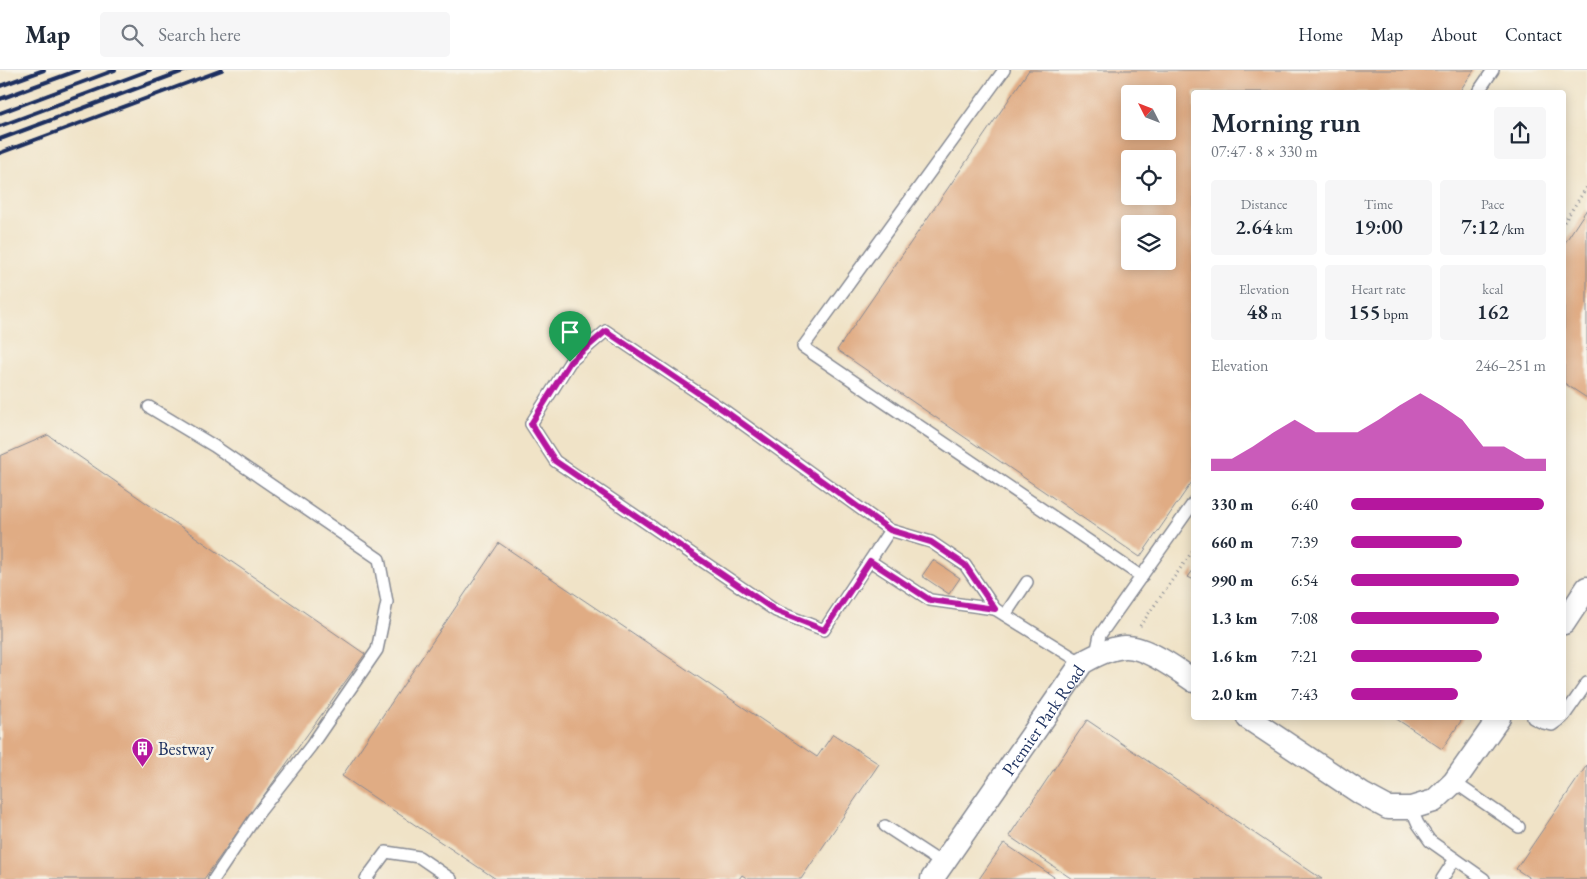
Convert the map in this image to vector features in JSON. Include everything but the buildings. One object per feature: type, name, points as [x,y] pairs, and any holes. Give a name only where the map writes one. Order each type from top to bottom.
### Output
[{"type":"street","points":[[1566,620],[1587,588]]},
{"type":"street","name":"Premier Park Road","points":[[937,871],[1089,659],[1126,647],[1144,651],[1163,660],[1191,679]]},
{"type":"street","points":[[1251,720],[1362,794],[1388,808],[1411,808],[1434,801],[1454,782],[1498,720]]},
{"type":"lane","points":[[1004,70],[804,347],[1142,577]]},
{"type":"lane","points":[[1479,90],[1493,70]]},
{"type":"lane","points":[[890,530],[824,630],[776,611],[555,461],[531,424],[570,362],[606,331],[725,411],[890,530],[931,542],[965,565],[1000,612]]},
{"type":"lane","points":[[149,407],[214,446],[379,559],[387,602],[376,650],[311,746],[257,815],[214,879]]},
{"type":"lane","points":[[870,561],[930,600],[1000,612],[1089,659],[1100,635],[1191,506]]},
{"type":"lane","points":[[1000,612],[1027,582]]},
{"type":"lane","points":[[1566,713],[1587,684]]},
{"type":"lane","points":[[1537,720],[1552,725],[1559,720]]},
{"type":"lane","points":[[1454,782],[1519,827]]},
{"type":"lane","points":[[1411,808],[1418,824],[1430,841],[1484,879]]},
{"type":"lane","points":[[886,826],[937,871]]},
{"type":"lane","points":[[366,879],[386,852],[419,857],[451,879]]},
{"type":"lane","points":[[1442,879],[1455,859]]},
{"type":"path","points":[[1566,219],[1587,187]]},
{"type":"path","points":[[1126,647],[1191,552]]},
{"type":"railway","points":[[0,86],[44,70]]},
{"type":"railway","points":[[0,99],[79,70]]},
{"type":"railway","points":[[0,113],[115,70]]},
{"type":"railway","points":[[0,126],[150,70]]},
{"type":"railway","points":[[0,139],[186,70]]},
{"type":"railway","points":[[0,153],[222,70]]},
{"type":"place","name":"Bestway","points":[[142,767]]},
{"type":"route","points":[[606,331],[725,411],[890,530],[931,542],[965,565],[995,609],[930,600],[870,561],[824,630],[776,611],[555,461],[531,424],[570,362],[606,331]]}]
